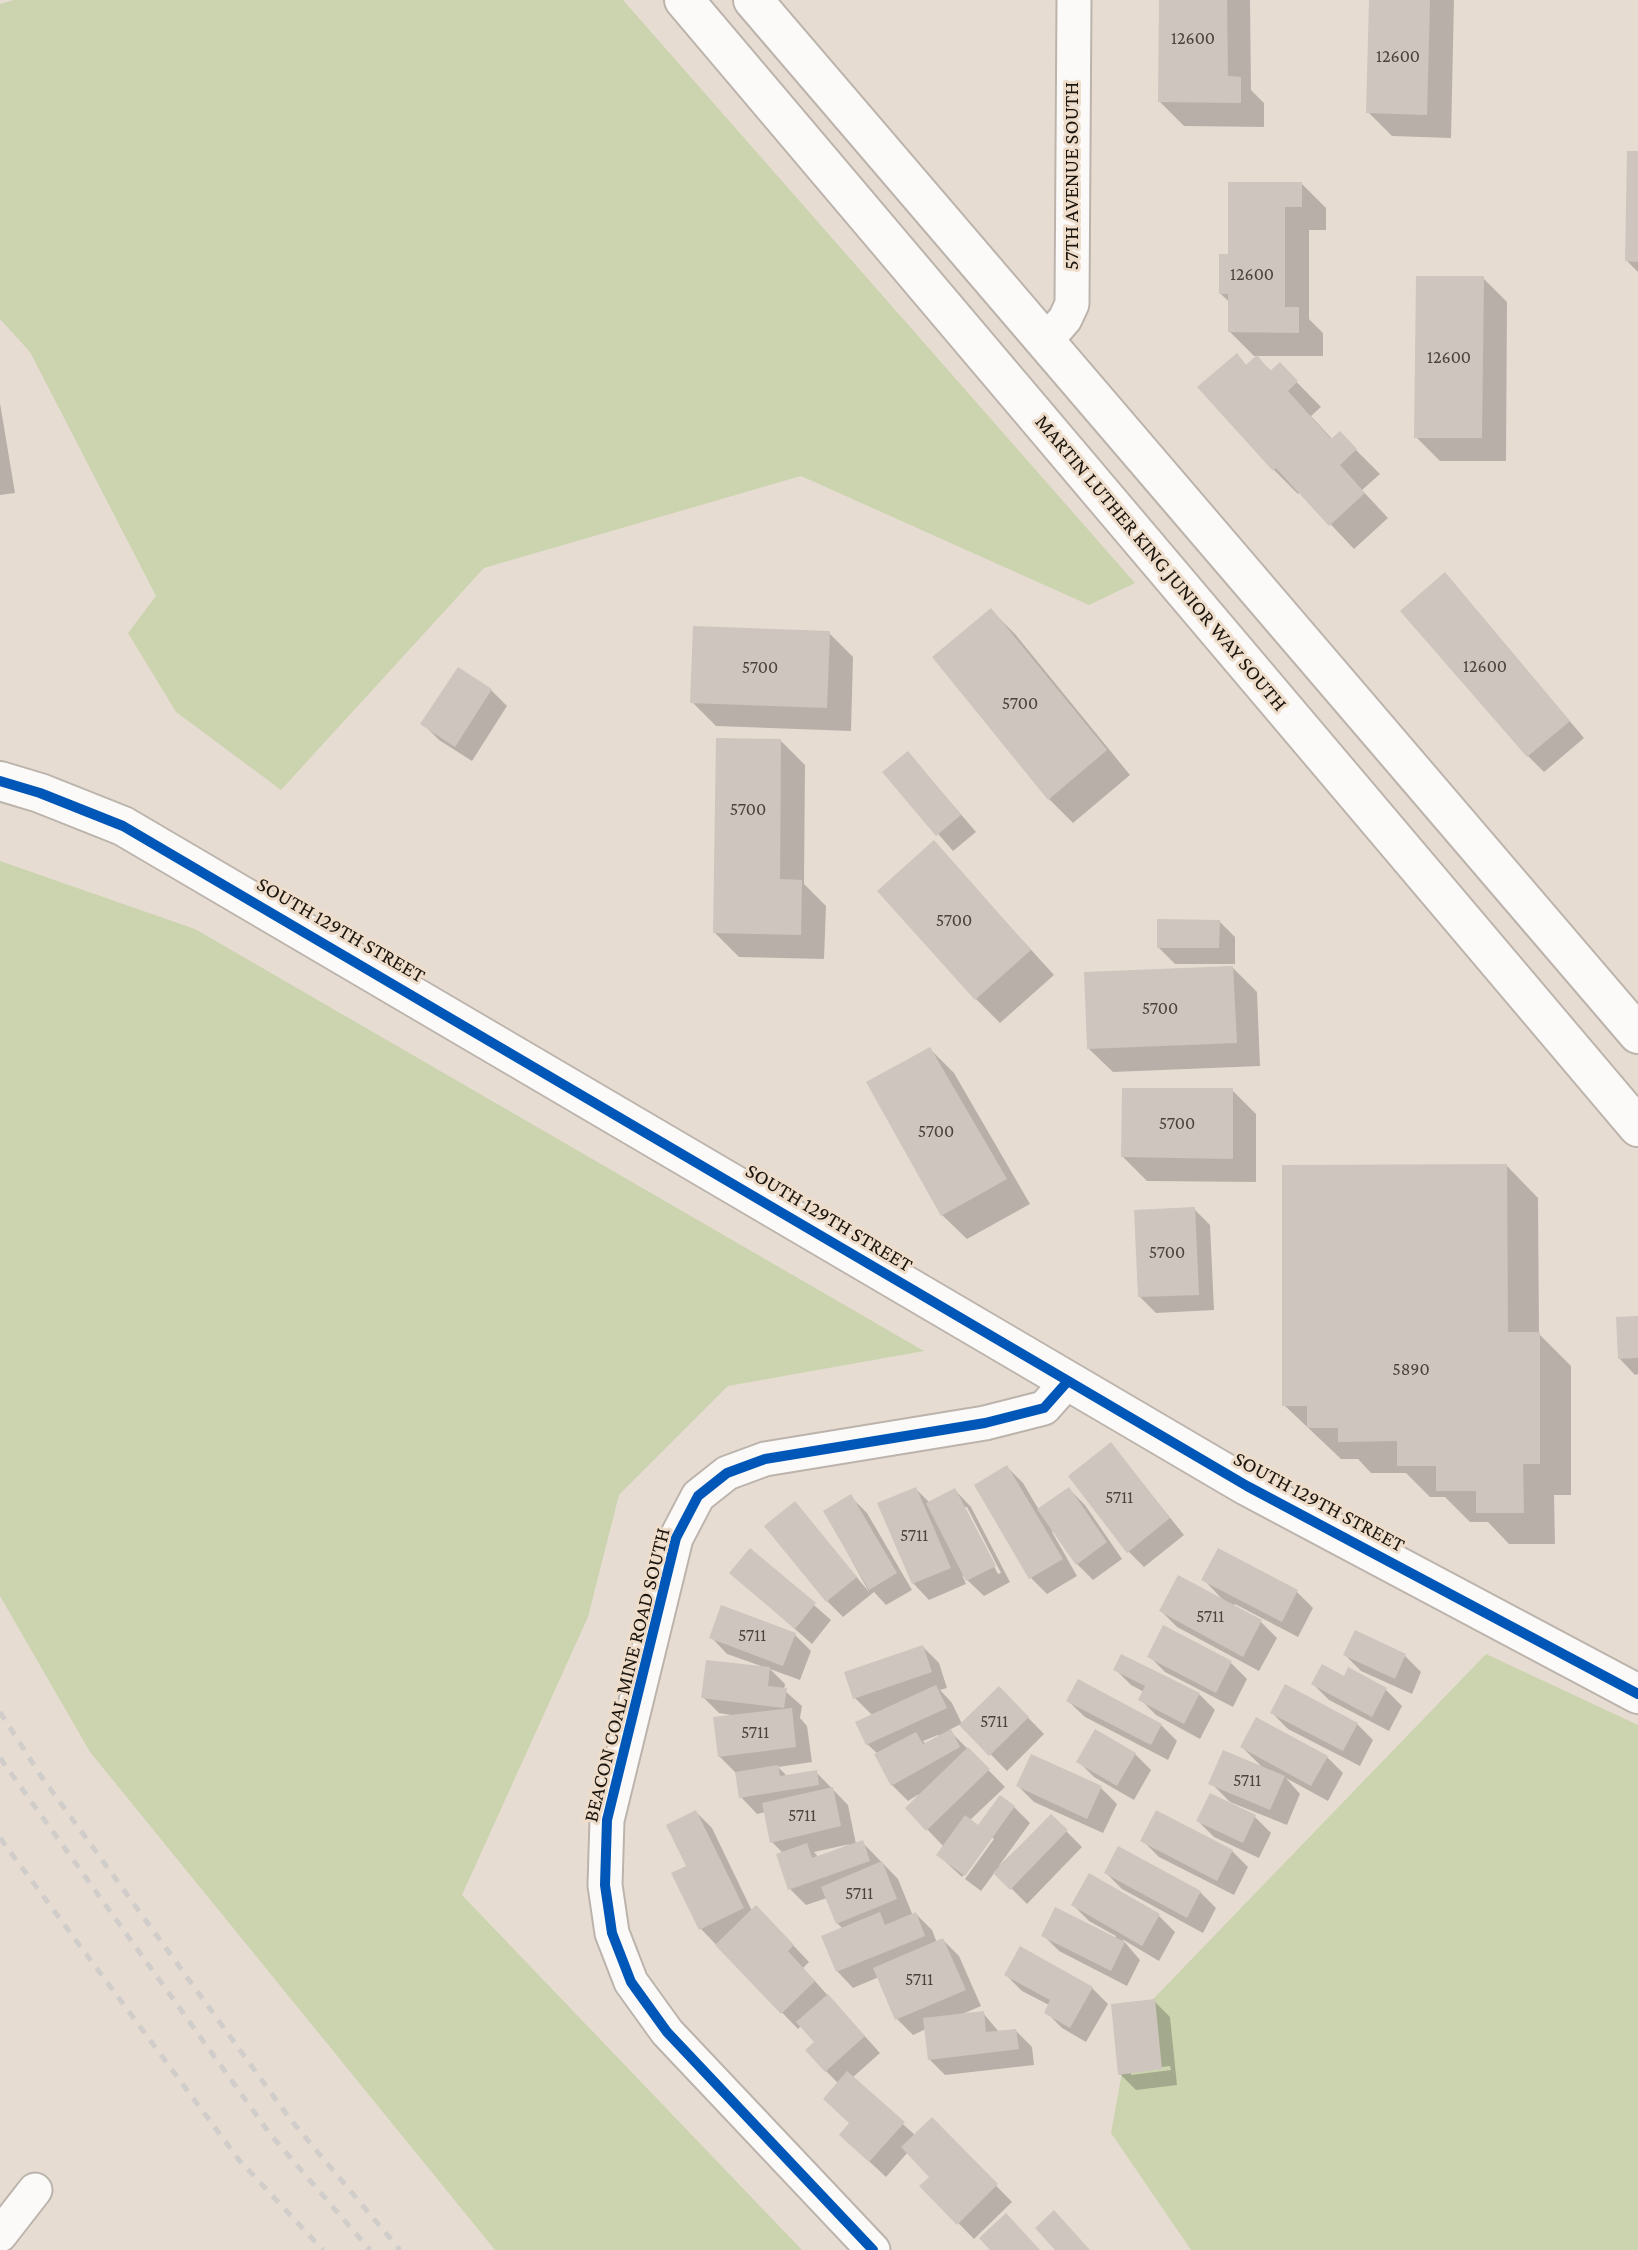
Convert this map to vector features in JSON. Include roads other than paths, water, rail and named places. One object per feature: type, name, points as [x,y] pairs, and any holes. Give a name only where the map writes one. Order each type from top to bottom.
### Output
[{"type":"main road","name":"MARTIN LUTHER KING JUNIOR WAY SOUTH","points":[[684,0],[1638,1127]]},
{"type":"main road","points":[[753,0],[1638,1034]]},
{"type":"main road","name":"SOUTH 129TH STREET","points":[[0,781],[40,793],[123,826],[1247,1486],[1638,1694]]},
{"type":"street","name":"57TH AVENUE SOUTH","points":[[1045,342],[1065,319],[1072,304],[1074,0]]},
{"type":"street","name":"BEACON COAL MINE ROAD SOUTH","points":[[873,2250],[667,2032],[631,1982],[612,1933],[605,1885],[607,1820],[676,1538],[698,1496],[727,1473],[765,1459],[985,1423],[1044,1408],[1068,1381]]},
{"type":"street","points":[[0,2235],[35,2190]]},
{"type":"railway","points":[[0,1712],[41,1776],[290,2119],[400,2250]]},
{"type":"railway","points":[[0,1758],[270,2134],[370,2250]]},
{"type":"railway","points":[[0,1838],[239,2160],[323,2250]]}]
